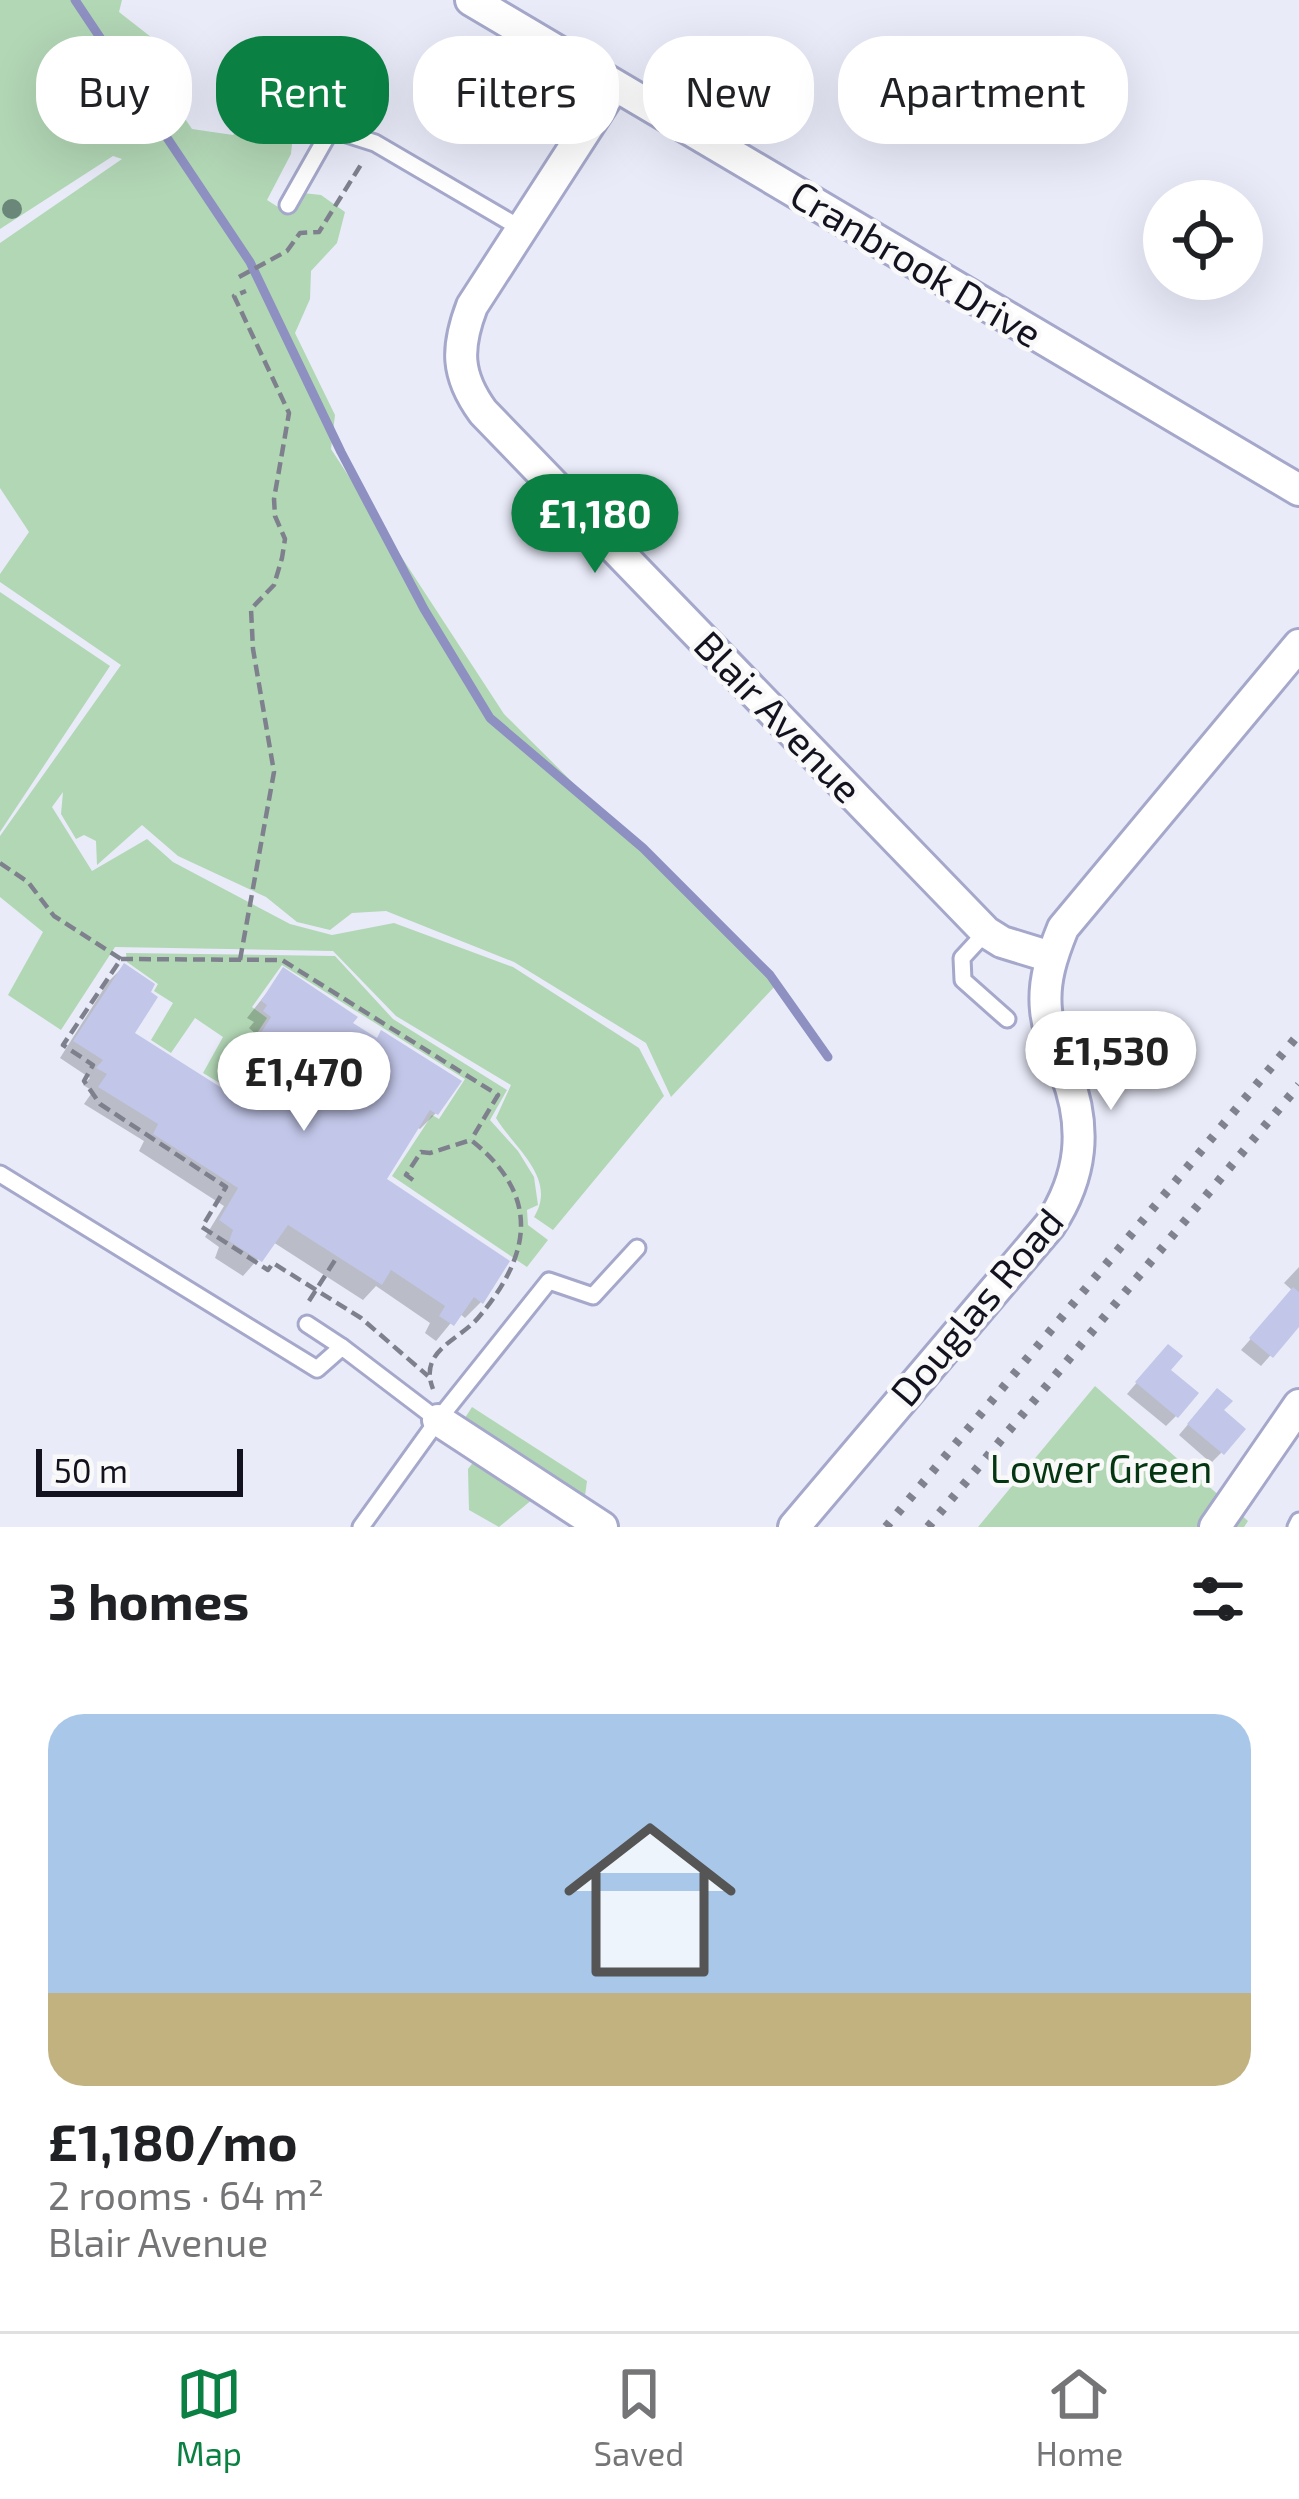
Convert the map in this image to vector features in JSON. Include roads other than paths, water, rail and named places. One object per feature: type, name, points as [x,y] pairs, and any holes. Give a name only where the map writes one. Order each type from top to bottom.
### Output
[{"type":"street","name":"Cranbrook Drive","points":[[471,0],[504,9],[543,36]]},
{"type":"street","name":"Cranbrook Drive","points":[[619,89],[1299,490]]},
{"type":"street","name":"Blair Avenue","points":[[577,144],[472,306],[459,340],[460,368],[469,392],[483,412],[986,932],[1051,957]]},
{"type":"street","name":"Douglas Road","points":[[794,1527],[1050,1225],[1067,1198],[1082,1136],[1077,1104],[1046,1014],[1045,985],[1063,928],[1299,645]]},
{"type":"street","points":[[1215,1527],[1299,1406]]},
{"type":"street","points":[[443,1413],[602,1527]]},
{"type":"lane","points":[[288,205],[331,129],[375,143],[522,229]]},
{"type":"lane","points":[[986,932],[962,958],[963,980],[1007,1018]]},
{"type":"lane","points":[[0,1174],[317,1369],[342,1347]]},
{"type":"lane","points":[[361,1527],[443,1413],[549,1281],[593,1296],[638,1248]]},
{"type":"lane","points":[[307,1324],[443,1413]]},
{"type":"waterway","points":[[75,0],[250,262],[341,452],[424,609],[490,718],[643,848],[770,975],[828,1057]]},
{"type":"railway","points":[[886,1527],[1299,1034]]},
{"type":"railway","points":[[928,1527],[1299,1085]]},
{"type":"park label","name":"Lower Green","points":[[1101,1469]]}]
